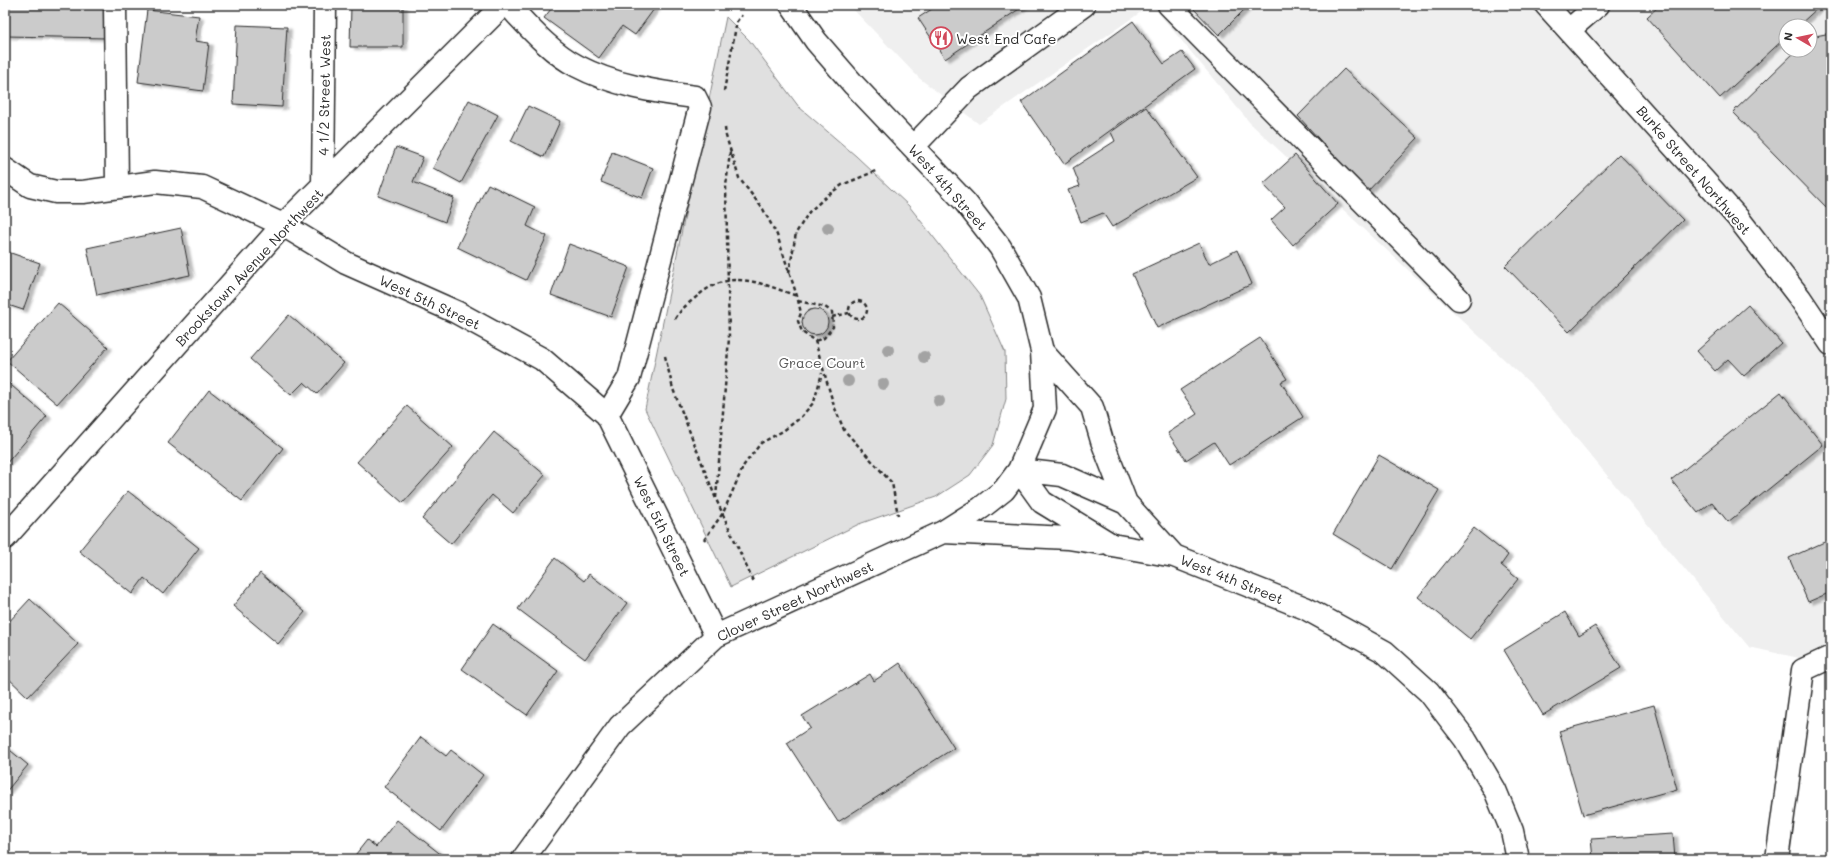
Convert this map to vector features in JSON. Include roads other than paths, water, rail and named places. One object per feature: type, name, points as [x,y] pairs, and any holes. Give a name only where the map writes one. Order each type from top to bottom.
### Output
[{"type":"street","points":[[114,5],[117,186]]},
{"type":"street","name":"4 1/2 Street West","points":[[323,186],[325,5]]},
{"type":"street","name":"Brookstown Avenue Northwest","points":[[5,538],[283,225],[503,5]]},
{"type":"street","points":[[508,5],[545,43],[576,66],[610,80],[664,93],[695,97],[700,107],[629,378],[607,415]]},
{"type":"street","name":"West 4th Street","points":[[791,5],[816,40],[854,85],[965,202],[1000,247],[1029,298],[1042,351],[1045,409],[1019,470],[1062,475],[1126,503],[1174,556],[1305,608],[1385,652],[1429,692],[1465,739],[1495,790],[1512,831],[1518,859]]},
{"type":"street","points":[[912,147],[969,88],[1084,5]]},
{"type":"street","points":[[1169,5],[1459,299]]},
{"type":"street","name":"Burke Street Northwest","points":[[1546,5],[1738,218],[1800,298],[1831,344]]},
{"type":"street","points":[[1569,30],[1598,5]]},
{"type":"street","name":"West 5th Street","points":[[5,169],[30,186],[56,192],[83,192],[117,186],[155,182],[202,188],[283,225],[346,262],[456,312],[542,359],[607,415],[716,636]]},
{"type":"street","points":[[1042,351],[1092,407],[1102,441],[1126,503]]},
{"type":"street","points":[[1019,470],[1042,502],[1112,545]]},
{"type":"street","name":"Clover Street Northwest","points":[[523,859],[620,726],[716,636],[943,532],[981,508],[1004,490],[1019,470]]},
{"type":"street","points":[[943,532],[1068,538],[1174,556]]},
{"type":"street","points":[[1777,859],[1803,670],[1831,657]]},
{"type":"place","name":"West End Cafe","points":[[941,38]]},
{"type":"park label","name":"Grace Court","points":[[822,362]]}]
